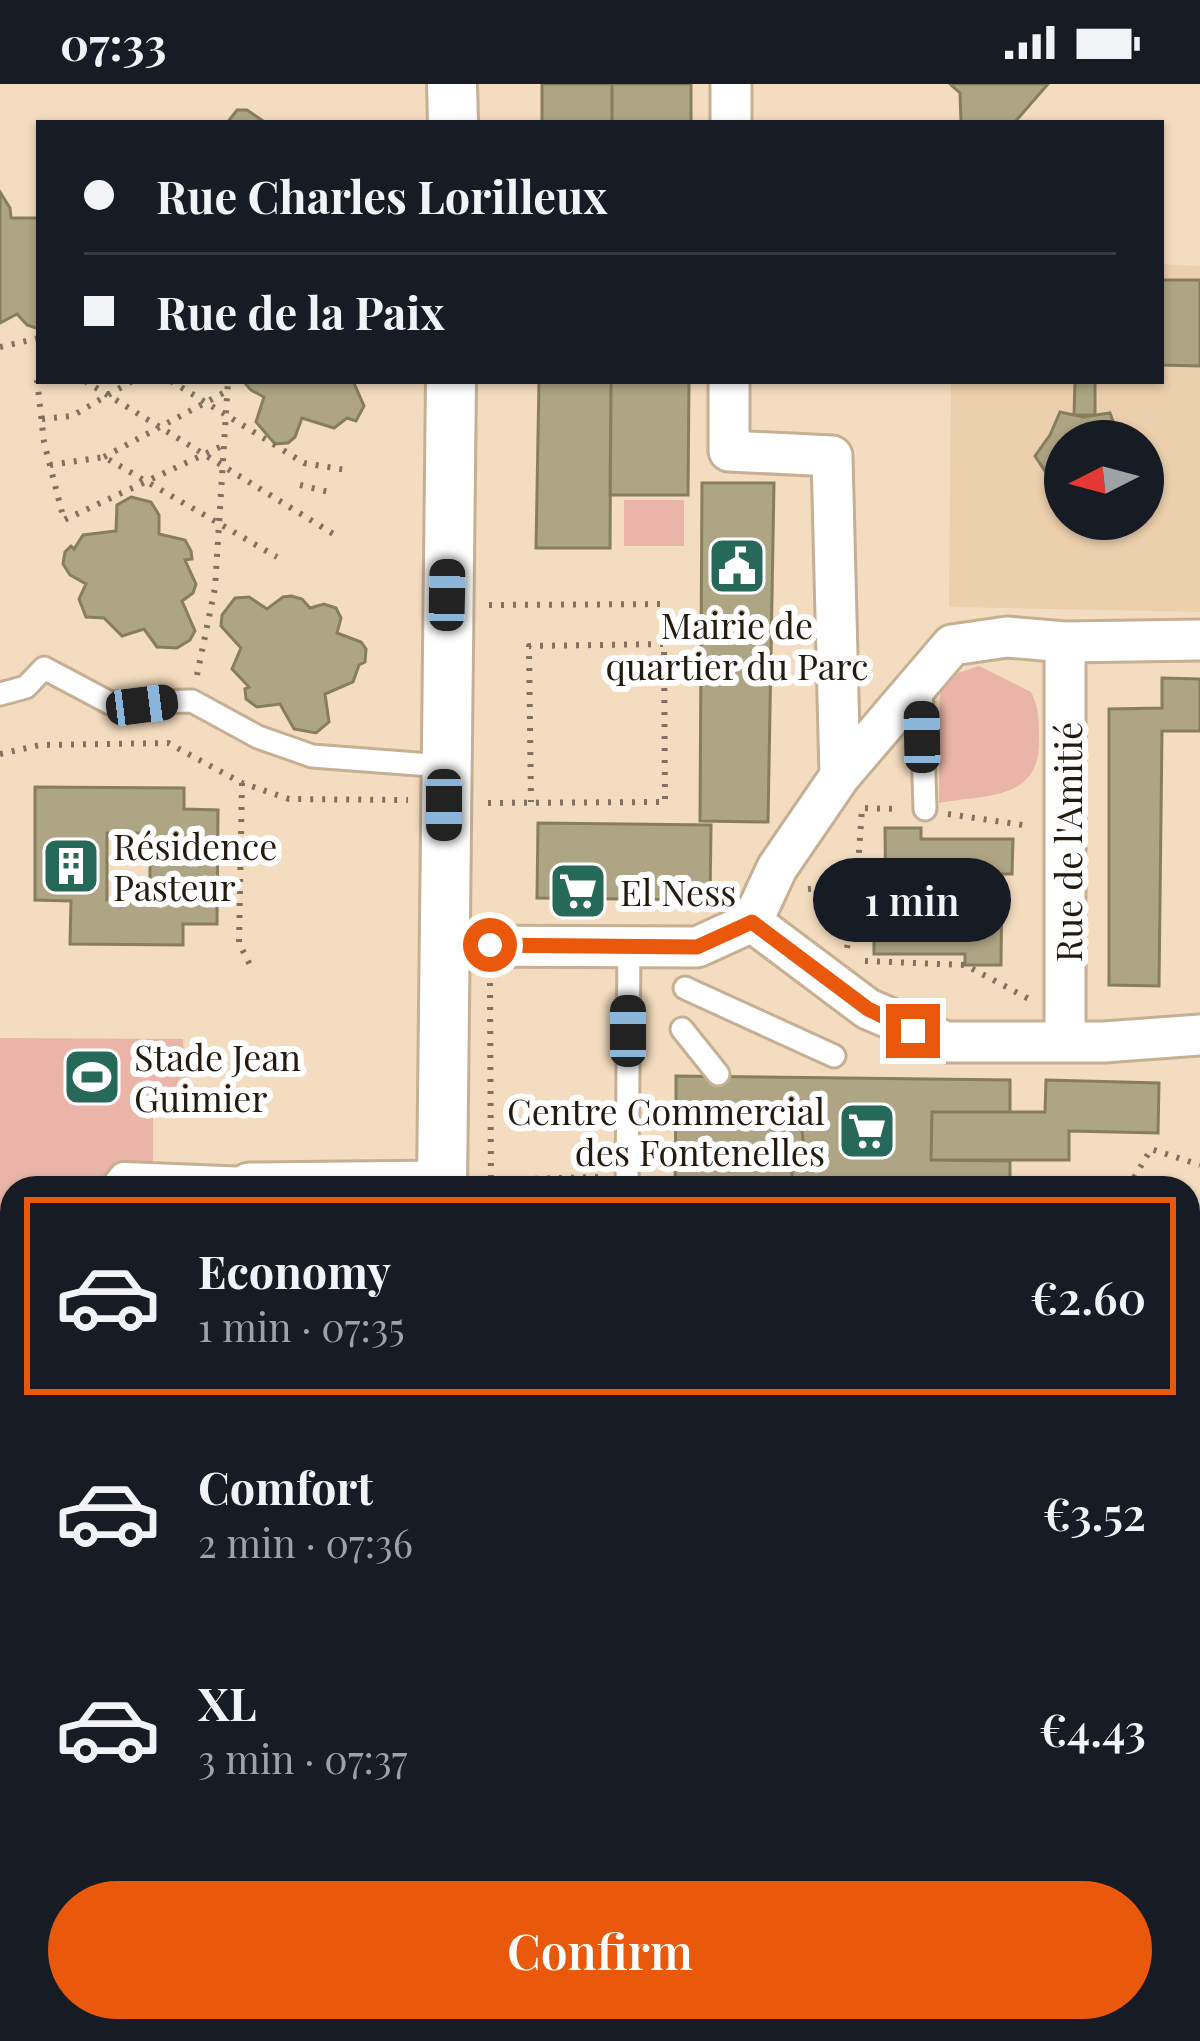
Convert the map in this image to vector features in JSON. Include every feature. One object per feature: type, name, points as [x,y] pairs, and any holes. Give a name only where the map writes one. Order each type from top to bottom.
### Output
[{"type":"street","points":[[452,84],[453,120]]},
{"type":"street","points":[[730,120],[731,84]]},
{"type":"street","points":[[442,1176],[443,946],[428,783],[451,384]]},
{"type":"street","points":[[729,384],[729,451],[832,456],[840,776]]},
{"type":"street","points":[[443,946],[697,947],[752,922],[777,868],[840,776],[952,645],[1007,637],[1065,642],[1200,640]]},
{"type":"street","name":"Rue de l'Amitié","points":[[1065,642],[1066,1027]]},
{"type":"street","points":[[752,922],[868,1009],[946,1042],[1066,1027],[1159,1040],[1200,1035]]},
{"type":"street","points":[[1159,1040],[1200,1062]]},
{"type":"lane","points":[[0,694],[26,687],[44,668],[110,703],[191,701],[258,737],[312,756],[428,783]]},
{"type":"lane","points":[[920,679],[925,809]]},
{"type":"lane","points":[[627,1176],[629,946]]},
{"type":"lane","points":[[686,988],[834,1056]]},
{"type":"lane","points":[[682,1029],[718,1074]]},
{"type":"path","points":[[0,347],[36,339]]},
{"type":"path","points":[[38,384],[64,520],[224,445]]},
{"type":"path","points":[[90,384],[335,535]]},
{"type":"path","points":[[42,419],[72,416],[126,384]]},
{"type":"path","points":[[176,384],[304,463],[346,470]]},
{"type":"path","points":[[191,701],[215,588],[228,384]]},
{"type":"path","points":[[50,465],[104,457],[227,391]]},
{"type":"path","points":[[104,457],[277,557]]},
{"type":"path","points":[[300,485],[333,493]]},
{"type":"path","points":[[486,605],[669,604]]},
{"type":"path","points":[[484,802],[531,802],[665,802],[664,644],[529,646],[531,802]]},
{"type":"path","points":[[0,754],[40,745],[168,743],[242,783],[289,799],[428,783]]},
{"type":"path","points":[[242,783],[239,943],[251,967]]},
{"type":"path","points":[[1066,830],[925,809],[862,808],[845,960],[965,965],[1034,1002],[1066,1027]]},
{"type":"path","points":[[809,889],[857,884]]},
{"type":"path","points":[[490,968],[490,1176]]},
{"type":"path","points":[[1135,1176],[1151,1149],[1200,1165]]},
{"type":"shaded area","points":[[1164,264],[1200,266],[1200,612],[949,607],[951,384],[1164,384]]},
{"type":"shaded area","points":[[624,500],[684,500],[684,546],[624,546]]},
{"type":"shaded area","points":[[979,666],[1031,692],[1039,721],[1037,760],[1031,774],[1007,791],[939,803],[940,679]]},
{"type":"shaded area","name":"Stade Jean Guimier","points":[[0,1038],[183,1039],[187,1116],[153,1117],[153,1176],[0,1176]]},
{"type":"building","points":[[542,84],[612,84],[612,120],[542,120]]},
{"type":"building","points":[[612,84],[691,84],[691,120],[612,120]]},
{"type":"building","points":[[950,84],[1048,84],[1017,120],[961,120],[960,93]]},
{"type":"building","points":[[237,110],[247,110],[262,120],[229,120]]},
{"type":"building","points":[[0,192],[11,218],[36,218],[36,328],[17,314],[0,323]]},
{"type":"building","points":[[1164,280],[1200,280],[1200,366],[1164,365]]},
{"type":"building","points":[[246,384],[354,384],[364,406],[356,421],[347,418],[334,428],[302,418],[295,437],[275,444],[256,422],[264,397]]},
{"type":"building","points":[[539,384],[611,384],[610,548],[536,548]]},
{"type":"building","points":[[611,384],[689,384],[688,495],[610,495]]},
{"type":"building","points":[[1075,384],[1095,384],[1095,415],[1074,415]]},
{"type":"building","points":[[1060,412],[1083,417],[1110,413],[1112,420],[1057,420]]},
{"type":"building","points":[[1044,443],[1044,470],[1035,456]]},
{"type":"building","points":[[702,483],[774,483],[768,822],[700,821]]},
{"type":"building","points":[[131,497],[151,502],[159,515],[159,534],[185,540],[191,551],[192,559],[185,560],[196,584],[182,601],[195,631],[177,648],[157,647],[144,629],[122,636],[104,618],[86,617],[79,599],[86,584],[70,575],[63,564],[65,552],[71,546],[74,549],[83,535],[116,531],[117,505]]},
{"type":"building","points":[[291,596],[310,608],[324,604],[336,608],[341,618],[337,633],[361,642],[366,649],[365,662],[359,665],[353,682],[325,694],[329,722],[316,733],[294,729],[280,704],[257,707],[246,699],[249,687],[232,669],[241,648],[221,626],[222,615],[235,598],[249,597],[267,609]]},
{"type":"building","points":[[1162,678],[1200,679],[1200,731],[1162,731],[1159,986],[1109,985],[1109,709],[1162,708]]},
{"type":"building","name":"Résidence Pasteur","points":[[35,787],[184,788],[184,809],[218,810],[217,924],[183,924],[183,945],[70,944],[71,901],[35,900]],"holes":[[[107,833],[150,833],[150,900],[107,900]]]},
{"type":"building","points":[[538,823],[711,825],[710,900],[537,898]]},
{"type":"building","points":[[885,828],[921,828],[921,839],[1013,839],[1012,874],[1002,874],[1001,965],[965,965],[965,954],[874,954],[874,919],[886,919]]},
{"type":"building","points":[[86,1056],[113,1056],[113,1066],[86,1066]]},
{"type":"building","name":"Centre Commercial des Fontenelles","points":[[676,1076],[1010,1080],[1010,1112],[932,1112],[931,1160],[1010,1161],[1010,1176],[792,1176],[792,1148],[804,1148],[800,1114],[708,1112],[708,1102],[676,1104]]},
{"type":"building","points":[[1046,1080],[1159,1083],[1158,1133],[1069,1131],[1069,1160],[931,1160],[932,1112],[1045,1112]]},
{"type":"building","points":[[708,1102],[708,1112],[800,1114],[804,1148],[792,1148],[792,1176],[675,1176],[676,1104]]},
{"type":"place","name":"Mairie de quartier du Parc","points":[[737,566]]},
{"type":"place","name":"Résidence Pasteur","points":[[71,866]]},
{"type":"place","name":"El Ness","points":[[578,891]]},
{"type":"place","name":"Stade Jean Guimier","points":[[92,1077]]},
{"type":"place","name":"Centre Commercial des Fontenelles","points":[[867,1131]]},
{"type":"route","points":[[490,945],[697,947],[752,922],[868,1009],[913,1031]]}]
